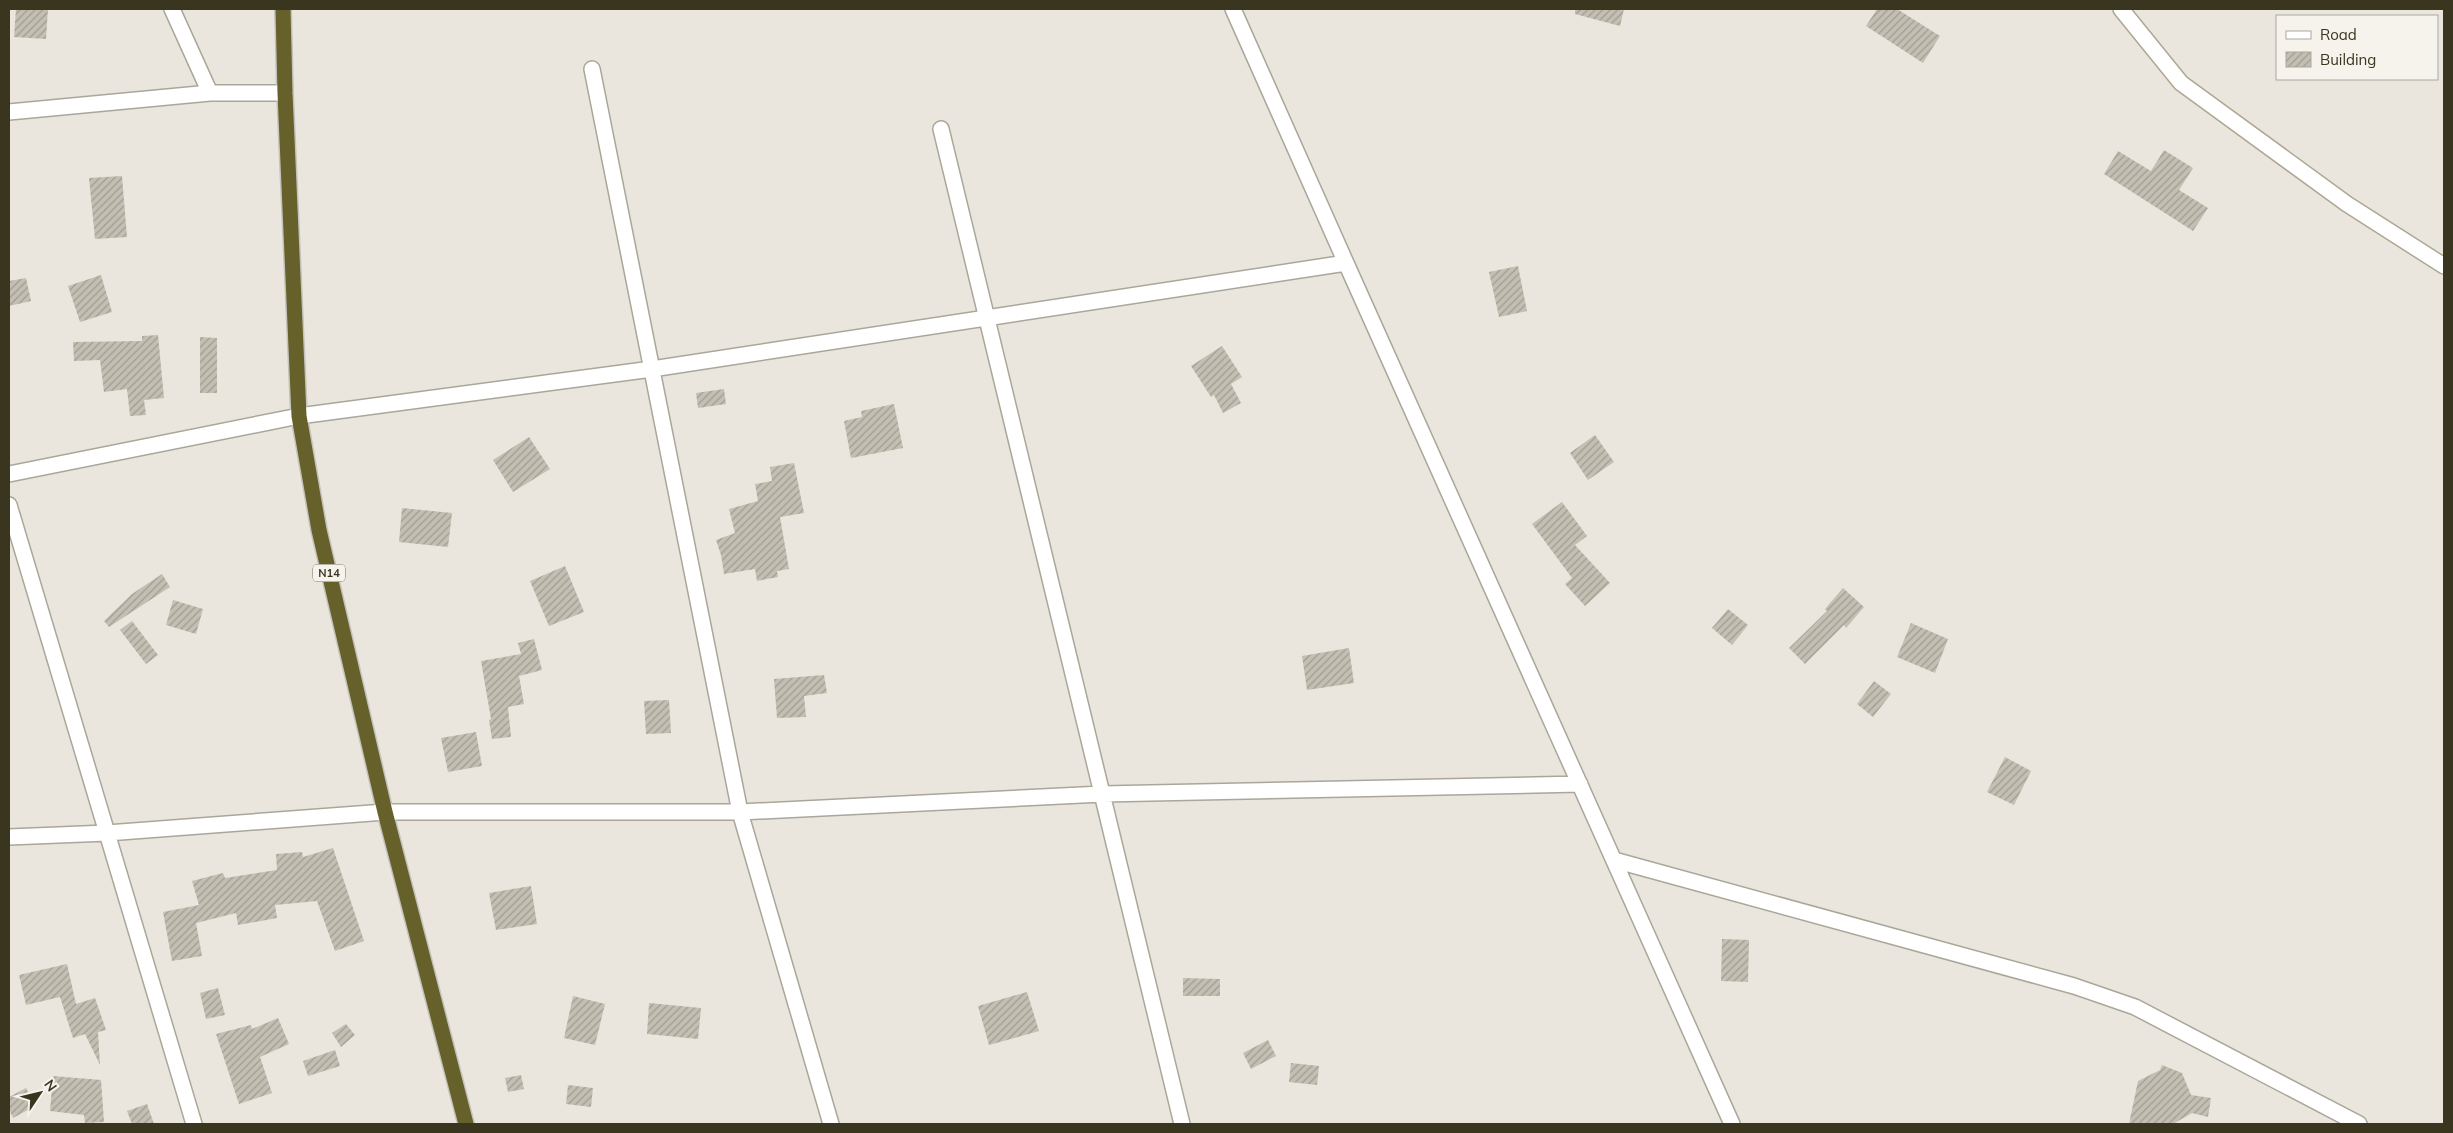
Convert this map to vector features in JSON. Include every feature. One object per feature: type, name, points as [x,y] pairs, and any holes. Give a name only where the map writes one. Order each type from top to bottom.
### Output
[{"type":"highway","name":"N14","points":[[283,9],[299,416],[319,530],[385,812],[466,1124]]},
{"type":"street","points":[[172,9],[210,94]]},
{"type":"street","points":[[1233,9],[1732,1124]]},
{"type":"street","points":[[2121,9],[2181,83],[2348,204],[2444,266]]},
{"type":"street","points":[[592,69],[740,812],[831,1124]]},
{"type":"street","points":[[9,112],[210,94],[285,93]]},
{"type":"street","points":[[941,129],[1182,1124]]},
{"type":"street","points":[[9,474],[299,416],[652,369],[1346,263]]},
{"type":"street","points":[[9,505],[194,1124]]},
{"type":"street","points":[[9,837],[107,833],[385,812],[740,812],[1102,794],[1580,784]]},
{"type":"street","points":[[1614,860],[2074,986],[2135,1007],[2359,1124]]},
{"type":"building","points":[[16,9],[48,9],[46,39],[14,37]]},
{"type":"building","points":[[1575,9],[1624,9],[1620,26],[1575,14]]},
{"type":"building","points":[[1877,9],[1897,9],[1940,36],[1923,63],[1866,26]]},
{"type":"building","points":[[2164,150],[2193,168],[2179,190],[2208,208],[2193,231],[2104,174],[2118,151],[2151,171]]},
{"type":"building","points":[[122,176],[127,237],[95,239],[89,178]]},
{"type":"building","points":[[1518,266],[1527,311],[1499,317],[1489,272]]},
{"type":"building","points":[[101,275],[112,312],[80,322],[68,286]]},
{"type":"building","points":[[26,278],[31,301],[9,306],[9,281]]},
{"type":"building","points":[[158,335],[164,398],[144,400],[146,415],[130,416],[127,389],[104,392],[100,360],[74,361],[73,342],[142,341],[142,336]]},
{"type":"building","points":[[200,337],[217,338],[217,393],[200,393]]},
{"type":"building","points":[[1222,346],[1242,377],[1231,384],[1241,403],[1223,413],[1214,395],[1211,397],[1191,366]]},
{"type":"building","points":[[724,389],[726,404],[698,408],[696,393]]},
{"type":"building","points":[[894,404],[903,448],[851,458],[844,421],[862,417],[861,411]]},
{"type":"building","points":[[1595,435],[1614,462],[1588,480],[1570,453]]},
{"type":"building","points":[[529,437],[550,469],[513,492],[493,460]]},
{"type":"building","points":[[794,463],[804,513],[780,517],[789,569],[777,571],[778,577],[757,581],[755,569],[724,574],[716,540],[735,533],[729,509],[758,501],[755,484],[772,481],[770,467]]},
{"type":"building","points":[[1562,502],[1587,536],[1575,545],[1610,583],[1585,606],[1565,584],[1572,578],[1532,524]]},
{"type":"building","points":[[402,508],[452,513],[448,547],[399,542]]},
{"type":"building","points":[[565,566],[584,612],[549,626],[530,581]]},
{"type":"building","points":[[162,574],[170,587],[109,627],[104,621],[132,594]]},
{"type":"building","points":[[1843,588],[1864,607],[1846,628],[1844,625],[1805,664],[1789,648],[1827,611],[1825,609]]},
{"type":"building","points":[[173,600],[203,609],[196,634],[166,625]]},
{"type":"building","points":[[1728,609],[1748,625],[1732,645],[1712,628]]},
{"type":"building","points":[[132,621],[158,655],[146,664],[120,630]]},
{"type":"building","points":[[1911,623],[1948,639],[1935,673],[1897,657]]},
{"type":"building","points":[[534,639],[542,670],[519,676],[524,704],[508,707],[511,737],[492,739],[489,720],[491,719],[481,661],[521,654],[518,643]]},
{"type":"building","points":[[1349,648],[1354,683],[1307,690],[1302,656]]},
{"type":"building","points":[[824,675],[827,693],[804,696],[806,717],[777,718],[774,679]]},
{"type":"building","points":[[1874,681],[1891,694],[1873,717],[1857,704]]},
{"type":"building","points":[[669,700],[671,733],[646,734],[644,701]]},
{"type":"building","points":[[476,732],[482,766],[448,772],[441,738]]},
{"type":"building","points":[[2005,757],[2031,771],[2014,805],[1987,792]]},
{"type":"building","points":[[333,848],[364,941],[335,951],[317,901],[275,905],[277,918],[238,925],[236,913],[196,923],[202,956],[172,961],[163,912],[199,905],[192,881],[223,873],[225,878],[277,870],[276,854],[302,852],[303,857]]},
{"type":"building","points":[[531,886],[537,924],[496,930],[489,893]]},
{"type":"building","points":[[1722,939],[1749,940],[1748,982],[1721,981]]},
{"type":"building","points":[[67,964],[76,1004],[95,998],[106,1030],[98,1032],[100,1065],[85,1034],[73,1038],[60,997],[26,1005],[19,975]]},
{"type":"building","points":[[1183,978],[1220,979],[1220,996],[1183,996]]},
{"type":"building","points":[[218,988],[225,1015],[206,1019],[200,993]]},
{"type":"building","points":[[1027,992],[1039,1031],[989,1045],[978,1006]]},
{"type":"building","points":[[573,996],[605,1004],[595,1045],[564,1038]]},
{"type":"building","points":[[649,1003],[701,1008],[698,1039],[647,1034]]},
{"type":"building","points":[[278,1018],[289,1044],[260,1057],[272,1093],[239,1104],[216,1034],[251,1025],[252,1029]]},
{"type":"building","points":[[346,1024],[355,1035],[341,1047],[332,1033]]},
{"type":"building","points":[[1268,1040],[1276,1056],[1251,1069],[1243,1053]]},
{"type":"building","points":[[335,1050],[340,1066],[308,1076],[303,1061]]},
{"type":"building","points":[[1291,1063],[1319,1066],[1317,1085],[1289,1082]]},
{"type":"building","points":[[2162,1065],[2182,1073],[2191,1095],[2211,1098],[2208,1117],[2192,1113],[2173,1124],[2129,1124],[2138,1081],[2160,1070]]},
{"type":"building","points":[[521,1075],[524,1089],[508,1092],[505,1078]]},
{"type":"building","points":[[53,1076],[101,1080],[104,1122],[85,1123],[84,1115],[50,1111]]},
{"type":"building","points":[[568,1085],[593,1088],[591,1107],[566,1104]]},
{"type":"building","points":[[26,1088],[35,1106],[13,1118],[9,1109],[9,1097]]},
{"type":"building","points":[[147,1104],[154,1124],[132,1124],[127,1111]]}]
